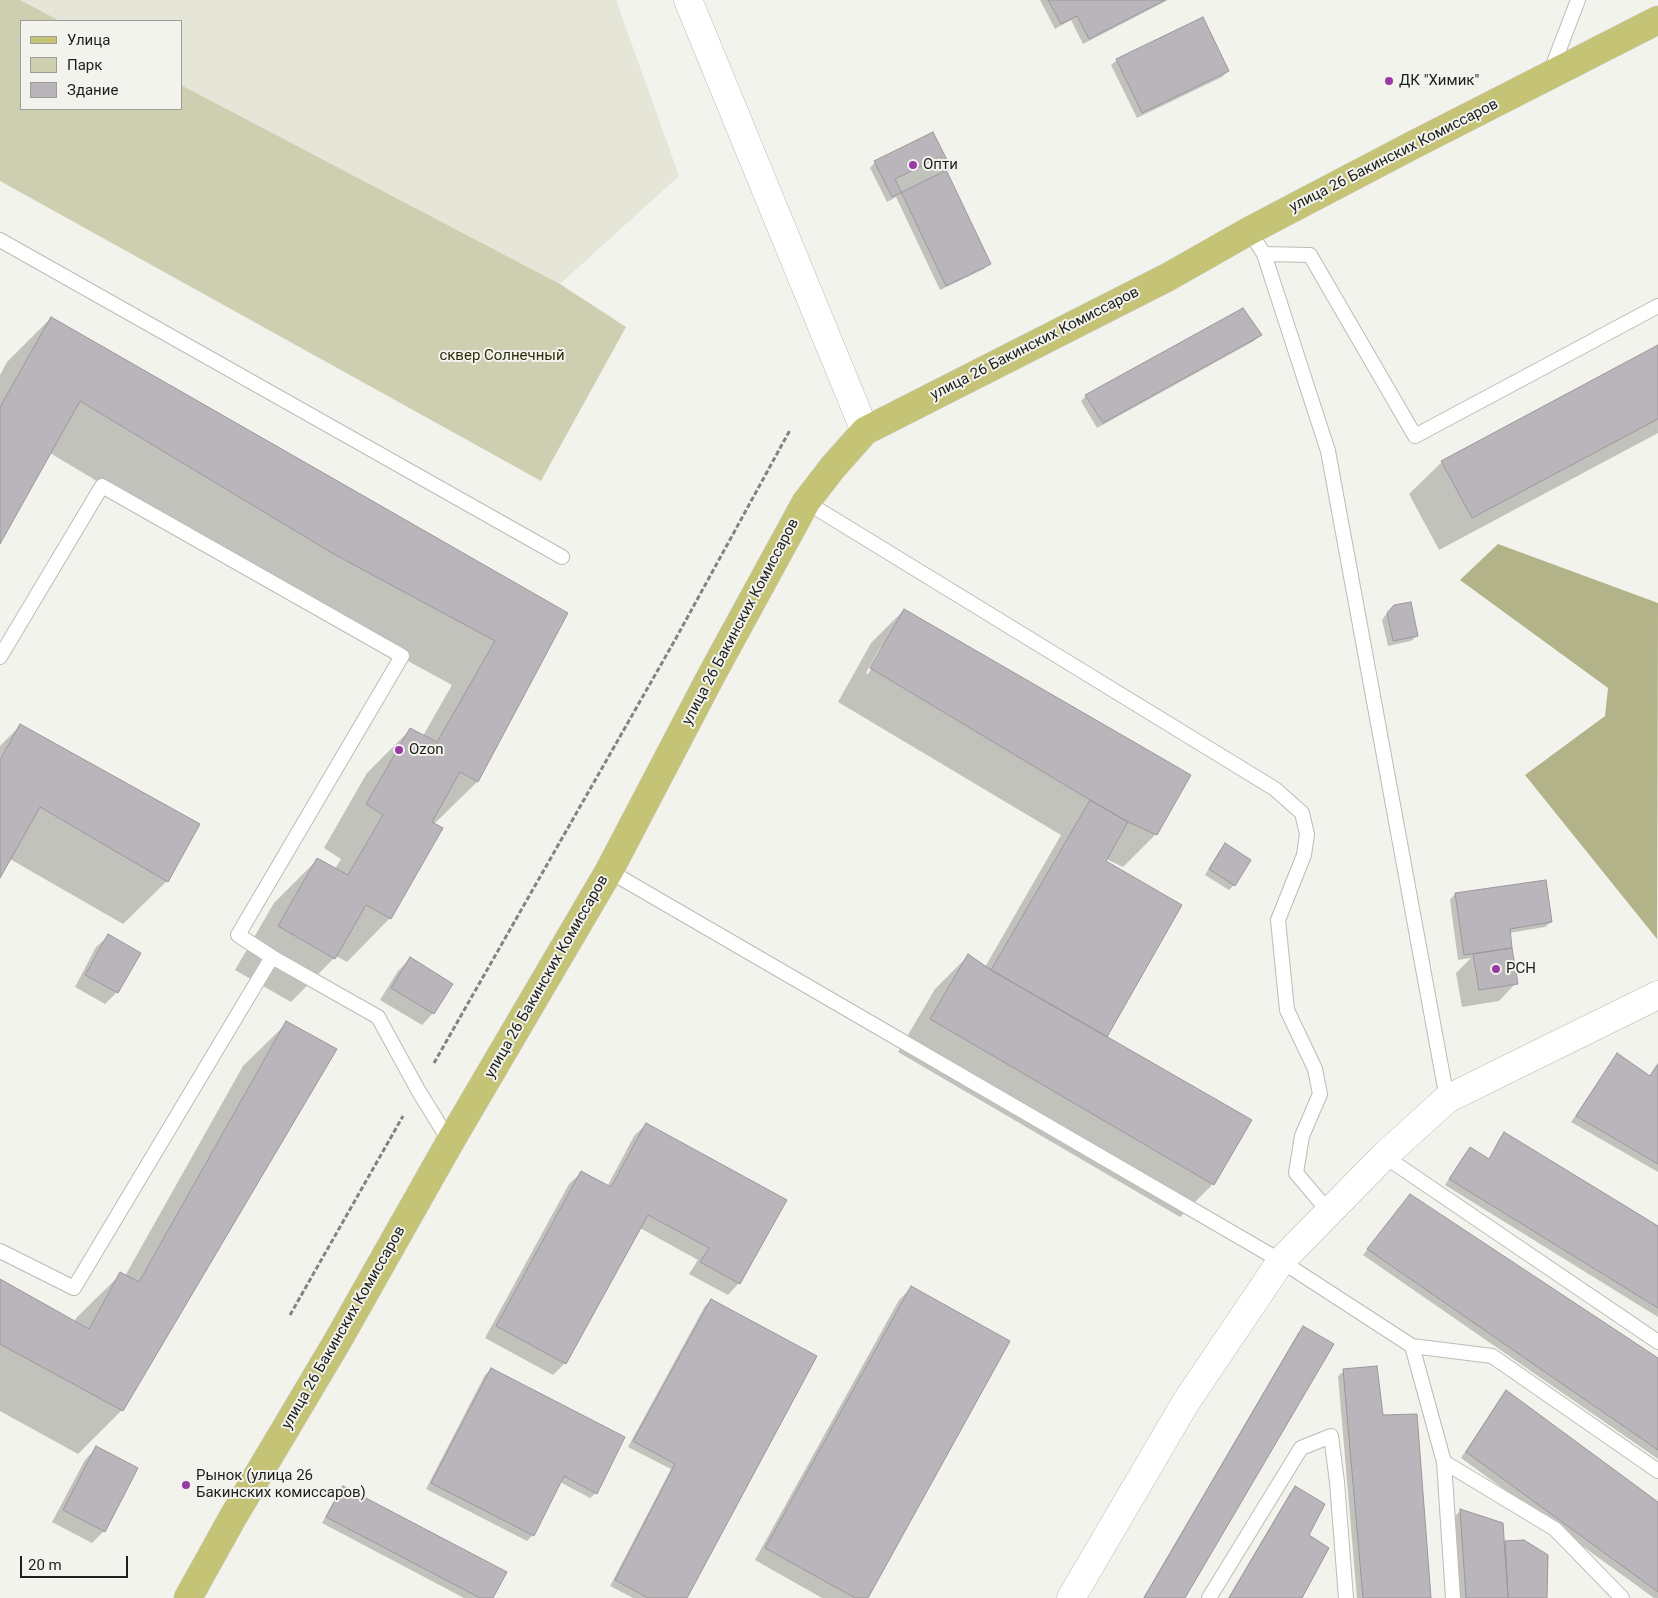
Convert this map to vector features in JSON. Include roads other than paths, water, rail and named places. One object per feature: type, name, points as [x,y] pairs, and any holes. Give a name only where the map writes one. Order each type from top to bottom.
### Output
[{"type":"main road","name":"улица 26 Бакинских Комиссаров","points":[[188,1598],[233,1517],[338,1342],[450,1142],[609,871],[711,676],[806,502],[833,467],[865,431],[1159,281],[1249,231],[1658,20]]},
{"type":"street","points":[[688,0],[865,431]]},
{"type":"street","points":[[1072,1598],[1186,1402],[1281,1261],[1384,1156],[1447,1099],[1658,995]]},
{"type":"lane","points":[[1548,76],[1578,0]]},
{"type":"lane","points":[[1249,231],[1264,254],[1328,451],[1447,1099]]},
{"type":"lane","points":[[0,240],[562,557]]},
{"type":"lane","points":[[1264,254],[1310,255],[1415,436],[1658,306]]},
{"type":"lane","points":[[0,658],[102,486],[402,656],[238,935],[272,957],[378,1017],[418,1090],[450,1142]]},
{"type":"lane","points":[[806,502],[1274,789],[1302,813],[1307,834],[1304,855],[1278,920],[1287,1010],[1315,1069],[1320,1094],[1302,1136],[1296,1174],[1329,1212]]},
{"type":"lane","points":[[609,871],[1281,1261],[1412,1346],[1492,1356],[1658,1471]]},
{"type":"lane","points":[[0,1251],[74,1288],[272,957]]},
{"type":"lane","points":[[1384,1156],[1658,1342]]},
{"type":"lane","points":[[1412,1346],[1444,1462],[1453,1598]]},
{"type":"lane","points":[[1209,1598],[1301,1448],[1331,1436],[1337,1482],[1346,1598]]},
{"type":"lane","points":[[1444,1462],[1555,1529],[1622,1598]]},
{"type":"place","name":"ДК \"Химик\"","points":[[1389,81]]},
{"type":"place","name":"Опти","points":[[913,165]]},
{"type":"place","name":"Ozon","points":[[399,750]]},
{"type":"place","name":"РСН","points":[[1496,969]]},
{"type":"place","name":"Рынок (улица 26 Бакинских комиссаров)","points":[[186,1485]]},
{"type":"park label","name":"сквер Солнечный","points":[[502,356]]}]
